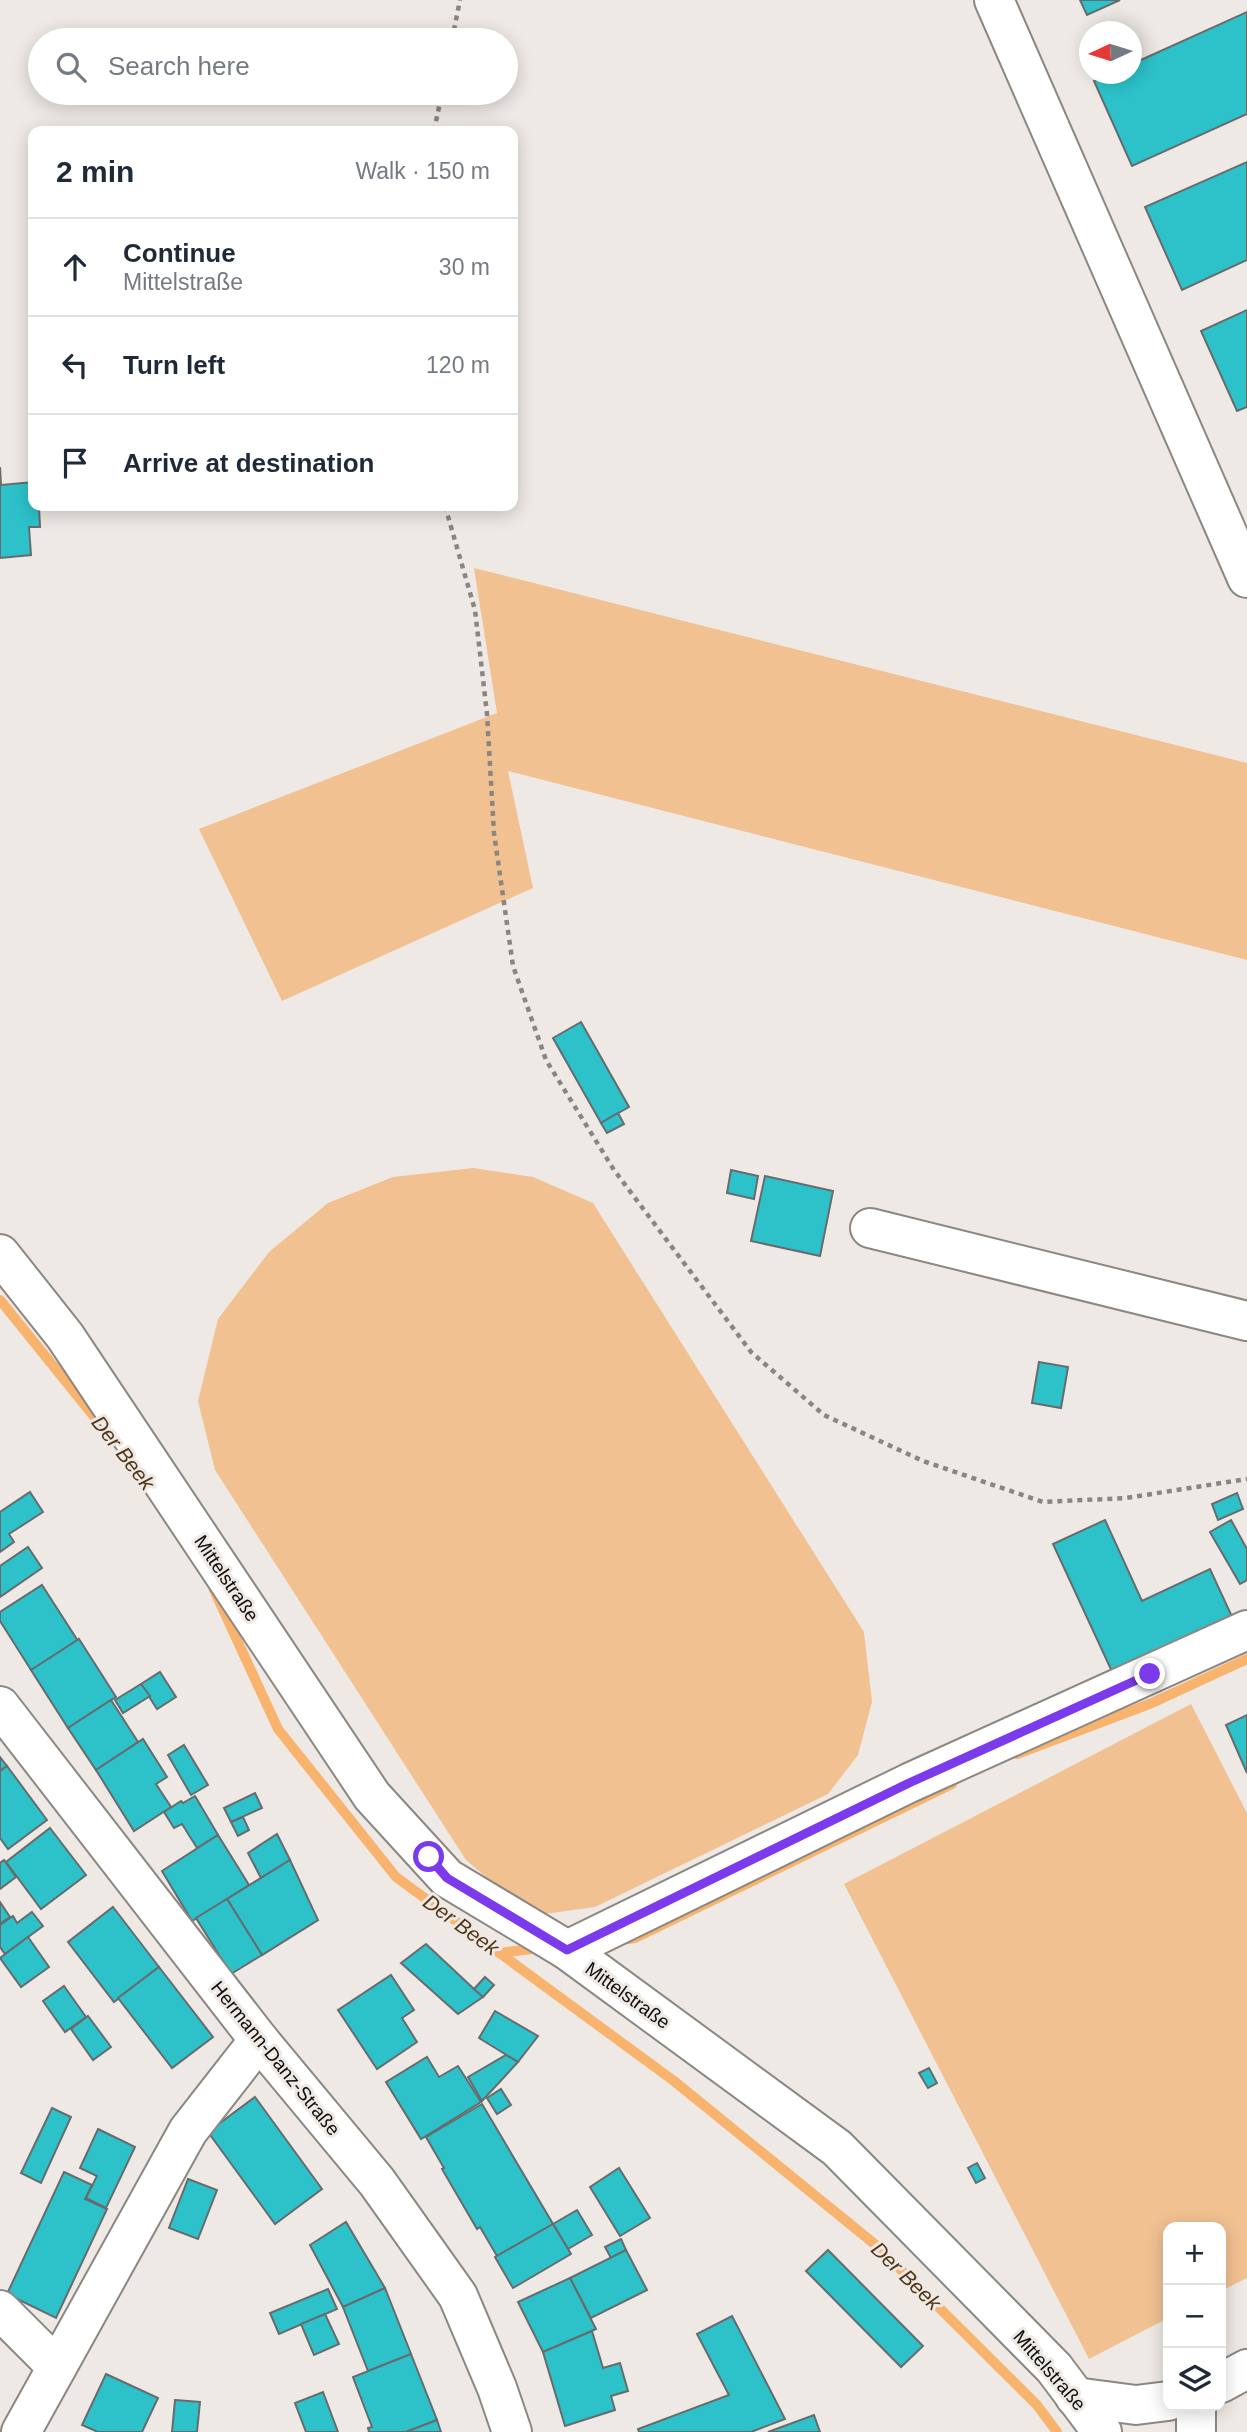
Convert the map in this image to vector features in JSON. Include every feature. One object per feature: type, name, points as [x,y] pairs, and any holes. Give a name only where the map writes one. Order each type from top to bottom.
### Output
[{"type":"street","points":[[994,0],[1247,578]]},
{"type":"street","points":[[870,1228],[1247,1321]]},
{"type":"street","name":"Mittelstraße","points":[[0,1254],[65,1336],[372,1796],[447,1878],[567,1950],[837,2148],[1054,2368],[1102,2432]]},
{"type":"street","points":[[567,1950],[909,1783],[1247,1630]]},
{"type":"street","name":"Hermann-Danz-Straße","points":[[0,1706],[259,2039],[377,2182],[458,2296],[512,2432]]},
{"type":"street","points":[[20,2432],[188,2131],[259,2039]]},
{"type":"street","points":[[0,2309],[57,2367]]},
{"type":"street","points":[[1226,2380],[1247,2369]]},
{"type":"street","points":[[1075,2397],[1136,2406],[1163,2402]]},
{"type":"street","points":[[1196,2411],[1196,2432]]},
{"type":"path","points":[[454,28],[460,0]]},
{"type":"path","points":[[436,126],[440,105]]},
{"type":"path","points":[[446,511],[475,610],[487,713],[494,833],[513,966],[545,1060],[614,1170],[751,1352],[824,1415],[923,1461],[1043,1502],[1126,1499],[1247,1479]]},
{"type":"shaded area","points":[[474,568],[1247,763],[1247,960],[508,771],[533,888],[282,1001],[199,829],[497,713]]},
{"type":"shaded area","points":[[473,1168],[533,1177],[593,1203],[864,1632],[872,1702],[858,1755],[828,1794],[595,1907],[544,1914],[506,1894],[466,1860],[215,1470],[198,1401],[218,1319],[269,1252],[328,1203],[393,1177]]},
{"type":"shaded area","points":[[1191,1704],[1247,1813],[1247,2278],[1226,2288],[1226,2222],[1163,2222],[1163,2321],[1089,2359],[844,1884]]},
{"type":"building","points":[[1080,0],[1120,0],[1087,15]]},
{"type":"building","points":[[1247,12],[1247,114],[1132,166],[1095,84],[1142,84],[1142,59]]},
{"type":"building","points":[[1247,162],[1247,260],[1182,290],[1145,207]]},
{"type":"building","points":[[1247,310],[1247,407],[1237,411],[1201,331]]},
{"type":"building","points":[[0,467],[1,485],[28,482],[28,511],[39,511],[40,527],[29,527],[31,555],[0,558]]},
{"type":"building","points":[[581,1022],[629,1107],[601,1123],[553,1038]]},
{"type":"building","points":[[618,1113],[624,1124],[607,1133],[601,1123]]},
{"type":"building","points":[[731,1170],[758,1176],[754,1199],[727,1193]]},
{"type":"building","points":[[765,1176],[833,1191],[820,1256],[751,1241]]},
{"type":"building","points":[[1039,1362],[1068,1367],[1061,1408],[1032,1403]]},
{"type":"building","points":[[30,1492],[43,1512],[9,1534],[14,1542],[0,1552],[0,1512]]},
{"type":"building","points":[[1237,1493],[1243,1509],[1218,1520],[1212,1504]]},
{"type":"building","points":[[1105,1520],[1142,1601],[1210,1569],[1234,1621],[1114,1676],[1053,1544]]},
{"type":"building","points":[[1231,1520],[1247,1549],[1247,1580],[1240,1584],[1210,1532]]},
{"type":"building","points":[[28,1547],[42,1568],[0,1597],[0,1566]]},
{"type":"building","points":[[42,1585],[78,1641],[31,1670],[0,1621],[0,1612]]},
{"type":"building","points":[[79,1639],[116,1697],[68,1728],[31,1670]]},
{"type":"building","points":[[160,1672],[176,1697],[157,1709],[141,1684]]},
{"type":"building","points":[[141,1684],[150,1696],[123,1713],[115,1700]]},
{"type":"building","points":[[111,1700],[138,1742],[96,1770],[68,1728]]},
{"type":"building","points":[[1247,1715],[1247,1773],[1226,1725]]},
{"type":"building","points":[[143,1739],[167,1777],[156,1784],[171,1807],[134,1831],[96,1770]]},
{"type":"building","points":[[184,1745],[208,1785],[191,1795],[168,1755]]},
{"type":"building","points":[[0,1757],[7,1766],[0,1771]]},
{"type":"building","points":[[7,1766],[47,1820],[8,1849],[0,1838],[0,1771]]},
{"type":"building","points":[[255,1793],[262,1808],[231,1822],[224,1808]]},
{"type":"building","points":[[195,1796],[218,1835],[197,1848],[182,1824],[174,1828],[164,1812]]},
{"type":"building","points":[[243,1817],[249,1830],[238,1836],[231,1822]]},
{"type":"building","points":[[50,1828],[86,1875],[41,1909],[6,1862]]},
{"type":"building","points":[[277,1834],[290,1860],[261,1878],[248,1853]]},
{"type":"building","points":[[218,1835],[249,1885],[192,1921],[162,1871]]},
{"type":"building","points":[[4,1860],[16,1877],[0,1889],[0,1863]]},
{"type":"building","points":[[290,1860],[318,1920],[262,1955],[227,1899]]},
{"type":"building","points":[[227,1899],[262,1955],[231,1974],[196,1918]]},
{"type":"building","points":[[0,1902],[10,1917],[0,1924]]},
{"type":"building","points":[[113,1907],[159,1967],[114,2002],[68,1942]]},
{"type":"building","points":[[32,1912],[43,1926],[5,1954],[0,1947],[0,1925],[13,1916],[17,1923]]},
{"type":"building","points":[[28,1937],[49,1967],[21,1987],[0,1958]]},
{"type":"building","points":[[426,1944],[483,1997],[458,2014],[401,1963]]},
{"type":"building","points":[[159,1967],[213,2037],[172,2068],[118,1998]]},
{"type":"building","points":[[391,1975],[414,2010],[402,2018],[417,2042],[377,2069],[338,2010]]},
{"type":"building","points":[[485,1977],[494,1985],[483,1997],[474,1989]]},
{"type":"building","points":[[64,1986],[86,2017],[65,2032],[43,2001]]},
{"type":"building","points":[[495,2011],[538,2036],[518,2062],[479,2038]]},
{"type":"building","points":[[88,2016],[111,2047],[93,2060],[71,2029]]},
{"type":"building","points":[[506,2055],[518,2062],[482,2101],[468,2077]]},
{"type":"building","points":[[427,2057],[439,2077],[458,2066],[481,2102],[421,2139],[386,2082]]},
{"type":"building","points":[[929,2068],[937,2083],[928,2088],[919,2073]]},
{"type":"building","points":[[501,2089],[511,2105],[497,2114],[487,2098]]},
{"type":"building","points":[[255,2097],[322,2189],[275,2224],[208,2132]]},
{"type":"building","points":[[482,2104],[553,2224],[497,2256],[480,2227],[477,2229],[426,2137]]},
{"type":"building","points":[[52,2108],[71,2117],[41,2183],[21,2173]]},
{"type":"building","points":[[98,2129],[135,2147],[106,2208],[86,2198],[97,2176],[80,2168]]},
{"type":"building","points":[[977,2163],[985,2178],[976,2183],[968,2168]]},
{"type":"building","points":[[619,2168],[650,2218],[620,2236],[590,2187]]},
{"type":"building","points":[[64,2172],[92,2185],[85,2199],[107,2209],[56,2318],[7,2294]]},
{"type":"building","points":[[188,2179],[217,2190],[198,2239],[169,2228]]},
{"type":"building","points":[[577,2210],[592,2235],[568,2249],[553,2224]]},
{"type":"building","points":[[346,2222],[385,2288],[343,2307],[310,2245]]},
{"type":"building","points":[[553,2224],[571,2254],[513,2288],[495,2257]]},
{"type":"building","points":[[621,2239],[626,2250],[611,2258],[605,2247]]},
{"type":"building","points":[[626,2250],[647,2290],[591,2318],[570,2278]]},
{"type":"building","points":[[828,2250],[923,2346],[901,2367],[806,2271]]},
{"type":"building","points":[[570,2278],[596,2329],[543,2352],[518,2302]]},
{"type":"building","points":[[385,2288],[411,2354],[368,2371],[343,2307]]},
{"type":"building","points":[[328,2289],[337,2309],[279,2334],[270,2313]]},
{"type":"building","points":[[325,2314],[339,2344],[314,2355],[301,2324]]},
{"type":"building","points":[[732,2316],[785,2419],[751,2432],[639,2432],[638,2429],[729,2395],[697,2334]]},
{"type":"building","points":[[592,2331],[603,2368],[620,2363],[628,2391],[611,2396],[615,2410],[565,2426],[543,2352]]},
{"type":"building","points":[[411,2354],[437,2420],[406,2432],[369,2432],[368,2428],[372,2427],[353,2377]]},
{"type":"building","points":[[106,2374],[158,2398],[142,2432],[98,2432],[82,2425]]},
{"type":"building","points":[[323,2392],[338,2432],[306,2432],[295,2403]]},
{"type":"building","points":[[175,2400],[200,2402],[197,2432],[172,2432]]},
{"type":"building","points":[[814,2415],[820,2432],[768,2432]]},
{"type":"building","points":[[437,2420],[441,2432],[406,2432]]},
{"type":"waterway","name":"Der Beek","points":[[0,1300],[109,1435]]},
{"type":"waterway","name":"Der Beek","points":[[214,1590],[278,1729],[396,1877],[674,2081],[877,2246],[1037,2405],[1057,2432]]},
{"type":"waterway","points":[[1017,1754],[1152,1703],[1247,1659]]},
{"type":"waterway","points":[[622,1940],[635,1938],[952,1784]]},
{"type":"waterway","points":[[499,1953],[540,1948]]},
{"type":"route","points":[[429,1857],[447,1878],[567,1950],[909,1783],[1150,1674]]}]
